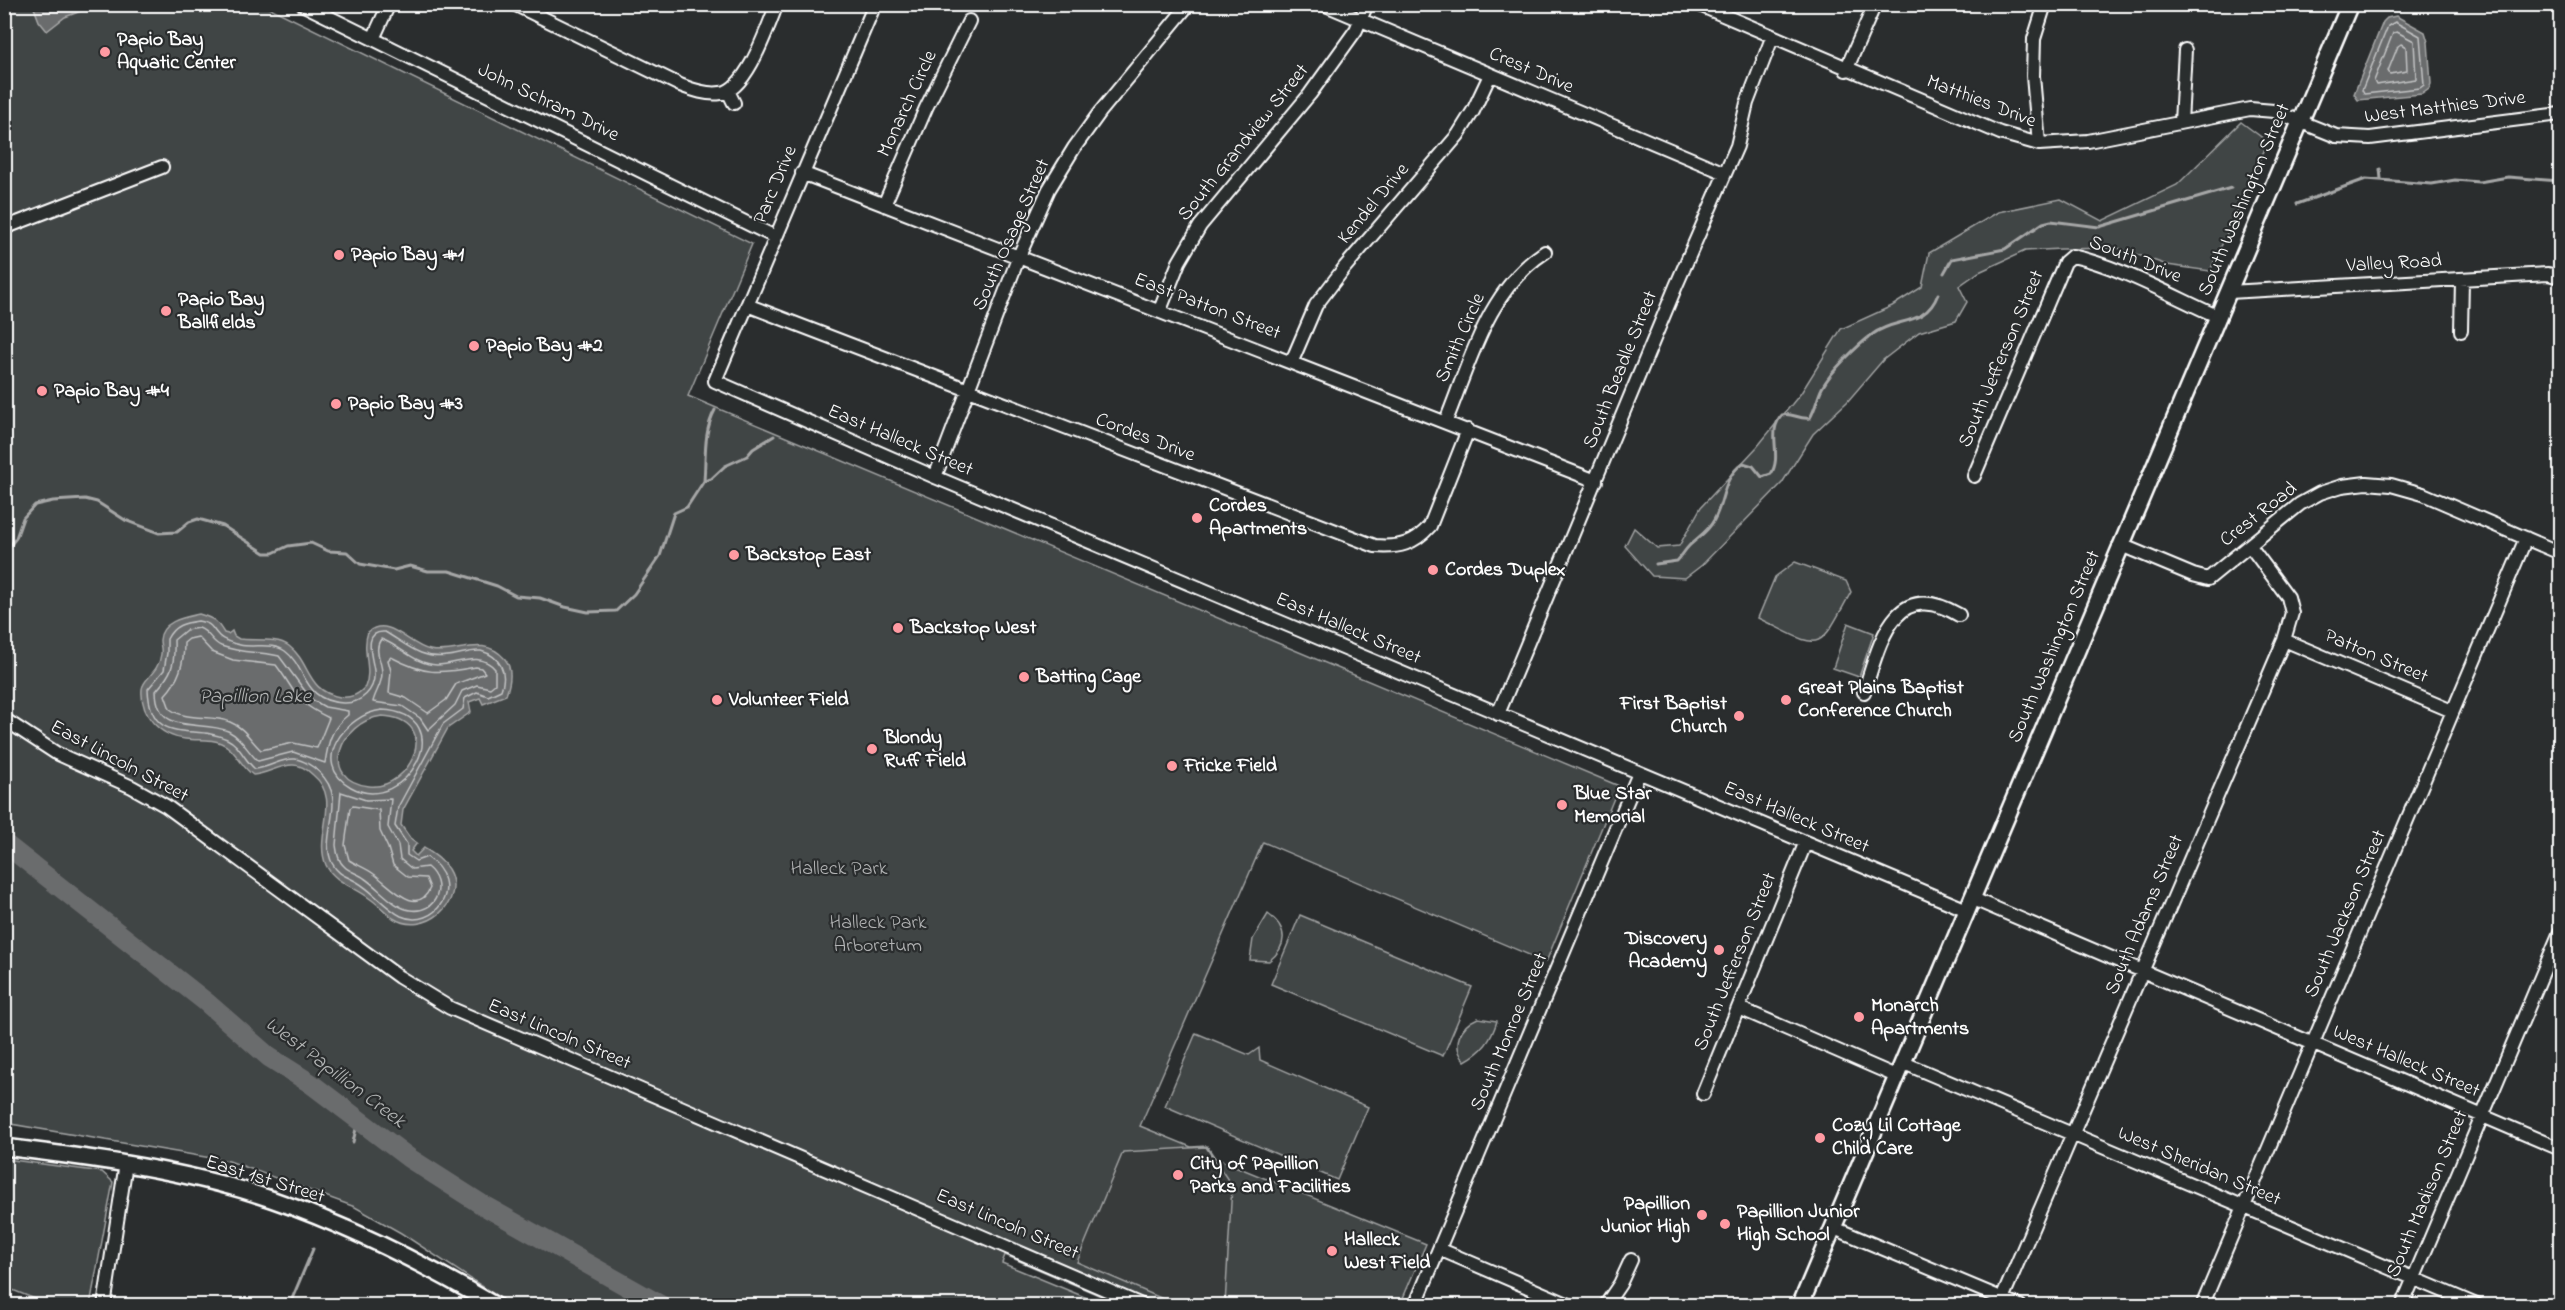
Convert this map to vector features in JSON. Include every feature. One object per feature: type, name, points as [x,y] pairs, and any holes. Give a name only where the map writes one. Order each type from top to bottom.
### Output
[{"type":"main road","name":"South Washington Street","points":[[1800,1305],[2350,4]]},
{"type":"main road","name":"East 1st Street","points":[[4,1147],[126,1163],[241,1190],[308,1213],[399,1253],[496,1305]]},
{"type":"street","name":"John Schram Drive","points":[[302,4],[775,237]]},
{"type":"street","points":[[373,39],[389,4]]},
{"type":"street","points":[[514,4],[680,85],[698,92],[721,93],[728,91],[753,61],[777,4]]},
{"type":"street","name":"Parc Drive","points":[[715,381],[875,4]]},
{"type":"street","name":"South Osage Street","points":[[935,477],[1019,256],[1049,189],[1100,112],[1189,4]]},
{"type":"street","name":"Crest Drive","points":[[1323,4],[1725,173]]},
{"type":"street","name":"South Grandview Street","points":[[1160,310],[1179,262],[1200,226],[1310,94],[1345,46],[1361,20],[1367,4]]},
{"type":"street","points":[[1846,70],[1875,4]]},
{"type":"street","points":[[2039,144],[2033,76],[2034,39],[2045,4]]},
{"type":"street","name":"Matthies Drive","points":[[1699,5],[1846,70],[2000,134],[2039,144],[2088,141],[2250,109],[2274,111],[2301,121]]},
{"type":"street","name":"Monarch Circle","points":[[884,204],[926,108],[969,21]]},
{"type":"street","name":"South Beadle Street","points":[[1498,714],[1737,146],[1747,103],[1772,38]]},
{"type":"street","points":[[2181,122],[2185,50]]},
{"type":"street","name":"Kendel Drive","points":[[1292,361],[1316,305],[1345,267],[1458,135],[1473,111],[1490,75]]},
{"type":"street","points":[[728,91],[734,103]]},
{"type":"street","name":"West Matthies Drive","points":[[2301,121],[2336,136],[2370,138],[2560,114]]},
{"type":"street","points":[[4,228],[162,167]]},
{"type":"street","name":"East Patton Street","points":[[802,173],[1292,361],[1596,481]]},
{"type":"street","name":"Smith Circle","points":[[1446,422],[1486,319],[1506,288],[1535,258],[1545,252]]},
{"type":"street","name":"South Drive","points":[[2069,258],[2072,256],[2084,258],[2219,317]]},
{"type":"street","name":"South Jefferson Street","points":[[1974,476],[2065,262],[2069,258]]},
{"type":"street","name":"Valley Road","points":[[2229,292],[2548,274],[2560,277]]},
{"type":"street","points":[[2461,331],[2462,280]]},
{"type":"street","name":"Cordes Drive","points":[[747,305],[1375,546],[1394,547],[1409,544],[1430,526],[1468,430]]},
{"type":"street","name":"East Halleck Street","points":[[715,381],[935,477],[1805,844],[1969,904]]},
{"type":"street","name":"Crest Road","points":[[2121,544],[2193,575],[2208,579],[2250,546],[2279,519],[2320,493],[2342,486],[2366,483],[2391,485],[2423,494],[2560,553]]},
{"type":"street","name":"South Jackson Street","points":[[2202,1305],[2526,538]]},
{"type":"street","name":"South Adams Street","points":[[2001,1302],[2284,640],[2292,613],[2288,597],[2250,546]]},
{"type":"street","points":[[1864,692],[1881,640],[1894,616],[1917,603],[1930,603],[1945,607],[1959,615]]},
{"type":"street","name":"Patton Street","points":[[2284,640],[2452,711]]},
{"type":"street","name":"East Lincoln Street","points":[[4,719],[56,753],[132,787],[166,806],[390,970],[450,1008],[1144,1305]]},
{"type":"street","name":"South Monroe Street","points":[[1415,1305],[1639,773]]},
{"type":"street","name":"South Jefferson Street","points":[[1703,1094],[1805,844]]},
{"type":"street","name":"West Halleck Street","points":[[1969,904],[2143,971],[2560,1149]]},
{"type":"street","name":"South Madison Street","points":[[2402,1305],[2482,1115],[2556,955],[2560,932]]},
{"type":"street","points":[[1739,1008],[1898,1077]]},
{"type":"street","name":"West Sheridan Street","points":[[1904,1063],[2479,1305]]},
{"type":"street","points":[[104,1305],[126,1163]]},
{"type":"street","points":[[1834,1228],[2001,1302],[2020,1305]]},
{"type":"street","points":[[1439,1249],[1572,1305]]},
{"type":"street","points":[[1605,1305],[1620,1284],[1631,1260]]},
{"type":"shaded area","name":"City of Papillion Parks and Facilities","points":[[1206,1147],[1232,1186],[1225,1305],[1177,1305],[1077,1262],[1123,1152]]},
{"type":"green space","name":"Halleck Park","points":[[4,5],[264,5],[752,244],[688,396],[1619,786],[1546,962],[1263,842],[1140,1126],[1191,1147],[1207,1146],[1215,1158],[1426,1244],[1400,1305],[1225,1305],[1232,1186],[1206,1147],[1123,1152],[1077,1262],[1177,1305],[1122,1305],[1005,1255],[1002,1263],[1104,1305],[512,1306],[401,1233],[355,1207],[229,1161],[5,1123]]},
{"type":"green space","points":[[2241,122],[2268,142],[2210,271],[2167,265],[2118,248],[2025,251],[1979,272],[1959,286],[1967,302],[1956,321],[1919,332],[1883,360],[1847,402],[1813,434],[1782,483],[1702,565],[1685,578],[1652,576],[1625,546],[1634,528],[1657,548],[1679,546],[1701,507],[1757,447],[1801,393],[1841,329],[1892,306],[1922,287],[1929,253],[1998,212],[2061,199],[2102,221],[2177,185]]},
{"type":"green space","points":[[1795,562],[1846,581],[1851,592],[1831,628],[1823,637],[1815,641],[1806,641],[1758,618],[1775,577]]},
{"type":"green space","points":[[1848,623],[1874,633],[1859,677],[1833,668]]},
{"type":"green space","points":[[1268,914],[1275,919],[1282,931],[1280,949],[1269,961],[1250,960],[1253,939]]},
{"type":"green space","points":[[1300,915],[1472,987],[1443,1056],[1271,984]]},
{"type":"green space","points":[[1478,1018],[1497,1021],[1486,1045],[1465,1061],[1458,1049],[1459,1036],[1467,1025]]},
{"type":"green space","points":[[1196,1033],[1249,1055],[1259,1048],[1260,1060],[1368,1107],[1337,1180],[1165,1106]]},
{"type":"green space","points":[[5,1159],[102,1172],[113,1182],[90,1305],[50,1305],[5,1287]]},
{"type":"water","name":"Papio Bay Aquatic Center","points":[[33,4],[97,5],[65,17],[47,31],[39,21]]},
{"type":"water","points":[[2396,16],[2425,32],[2428,42],[2431,84],[2429,89],[2422,94],[2358,100],[2354,94],[2383,22],[2387,18]]},
{"type":"water","name":"Papillion Lake","points":[[199,614],[212,619],[224,633],[228,634],[232,631],[239,639],[272,640],[284,643],[296,653],[321,689],[340,697],[354,695],[365,687],[368,673],[366,639],[368,632],[376,628],[391,629],[430,650],[487,647],[505,659],[510,672],[506,695],[483,704],[480,698],[469,702],[471,712],[448,728],[403,810],[401,825],[410,838],[417,843],[411,851],[416,856],[424,848],[441,860],[453,881],[448,904],[440,913],[429,920],[405,923],[393,918],[372,900],[334,876],[326,865],[323,854],[326,795],[322,785],[306,770],[296,765],[288,765],[253,775],[231,749],[221,743],[176,737],[167,734],[153,723],[144,707],[142,689],[160,661],[161,634],[169,624]],"holes":[[[382,716],[401,720],[412,729],[416,741],[414,754],[407,767],[397,778],[384,785],[369,786],[353,782],[343,773],[339,763],[340,751],[346,739],[355,729],[367,720]]]},
{"type":"waterway","points":[[2380,169],[2381,179]]},
{"type":"waterway","points":[[2297,204],[2366,179],[2432,184],[2455,180],[2479,182],[2508,177],[2560,181]]},
{"type":"waterway","points":[[1944,273],[1952,259],[2005,249],[2043,223],[2051,221],[2099,227],[2231,188]]},
{"type":"waterway","points":[[1656,564],[1677,561],[1689,546],[1709,528],[1718,512],[1727,482],[1743,463],[1753,466],[1762,477],[1771,474],[1776,459],[1775,429],[1782,415],[1810,418],[1826,381],[1853,351],[1882,329],[1926,312],[1938,294]]},
{"type":"waterway","points":[[704,481],[708,427],[715,410]]},
{"type":"waterway","points":[[4,553],[16,538],[23,518],[35,505],[53,501],[85,499],[97,502],[125,520],[159,533],[177,532],[189,522],[198,519],[223,526],[265,553],[273,553],[288,546],[311,543],[328,551],[347,552],[360,564],[394,570],[410,566],[428,571],[449,571],[497,586],[516,596],[540,598],[588,612],[616,611],[634,594],[660,556],[674,513],[687,507],[704,481],[711,479],[725,466],[747,456],[753,449],[774,436]]},
{"type":"waterway","name":"West Papillion Creek","points":[[4,843],[206,1002],[269,1057],[310,1083],[409,1158],[481,1204],[662,1306]]},
{"type":"waterway","points":[[353,1142],[358,1120]]},
{"type":"waterway","points":[[289,1306],[313,1249]]},
{"type":"place","name":"Papio Bay Aquatic Center","points":[[105,52]]},
{"type":"place","name":"Papio Bay #1","points":[[339,255]]},
{"type":"place","name":"Papio Bay Ballfields","points":[[166,311]]},
{"type":"place","name":"Papio Bay #2","points":[[474,346]]},
{"type":"place","name":"Papio Bay #4","points":[[42,391]]},
{"type":"place","name":"Papio Bay #3","points":[[336,404]]},
{"type":"place","name":"Cordes Apartments","points":[[1197,518]]},
{"type":"place","name":"Backstop East","points":[[734,555]]},
{"type":"place","name":"Cordes Duplex","points":[[1433,570]]},
{"type":"place","name":"Backstop West","points":[[898,628]]},
{"type":"place","name":"Batting Cage","points":[[1024,677]]},
{"type":"place","name":"Volunteer Field","points":[[717,700]]},
{"type":"place","name":"Great Plains Baptist Conference Church","points":[[1786,700]]},
{"type":"place","name":"First Baptist Church","points":[[1739,716]]},
{"type":"place","name":"Blondy Ruff Field","points":[[872,749]]},
{"type":"place","name":"Fricke Field","points":[[1172,766]]},
{"type":"place","name":"Blue Star Memorial","points":[[1562,805]]},
{"type":"place","name":"Discovery Academy","points":[[1719,950]]},
{"type":"place","name":"Monarch Apartments","points":[[1859,1017]]},
{"type":"place","name":"Cozy Lil Cottage Child Care","points":[[1820,1138]]},
{"type":"place","name":"City of Papillion Parks and Facilities","points":[[1178,1175]]},
{"type":"place","name":"Papillion Junior High","points":[[1702,1215]]},
{"type":"place","name":"Papillion Junior High School","points":[[1725,1224]]},
{"type":"place","name":"Halleck West Field","points":[[1332,1251]]},
{"type":"park label","name":"Halleck Park Arboretum","points":[[878,934]]}]
